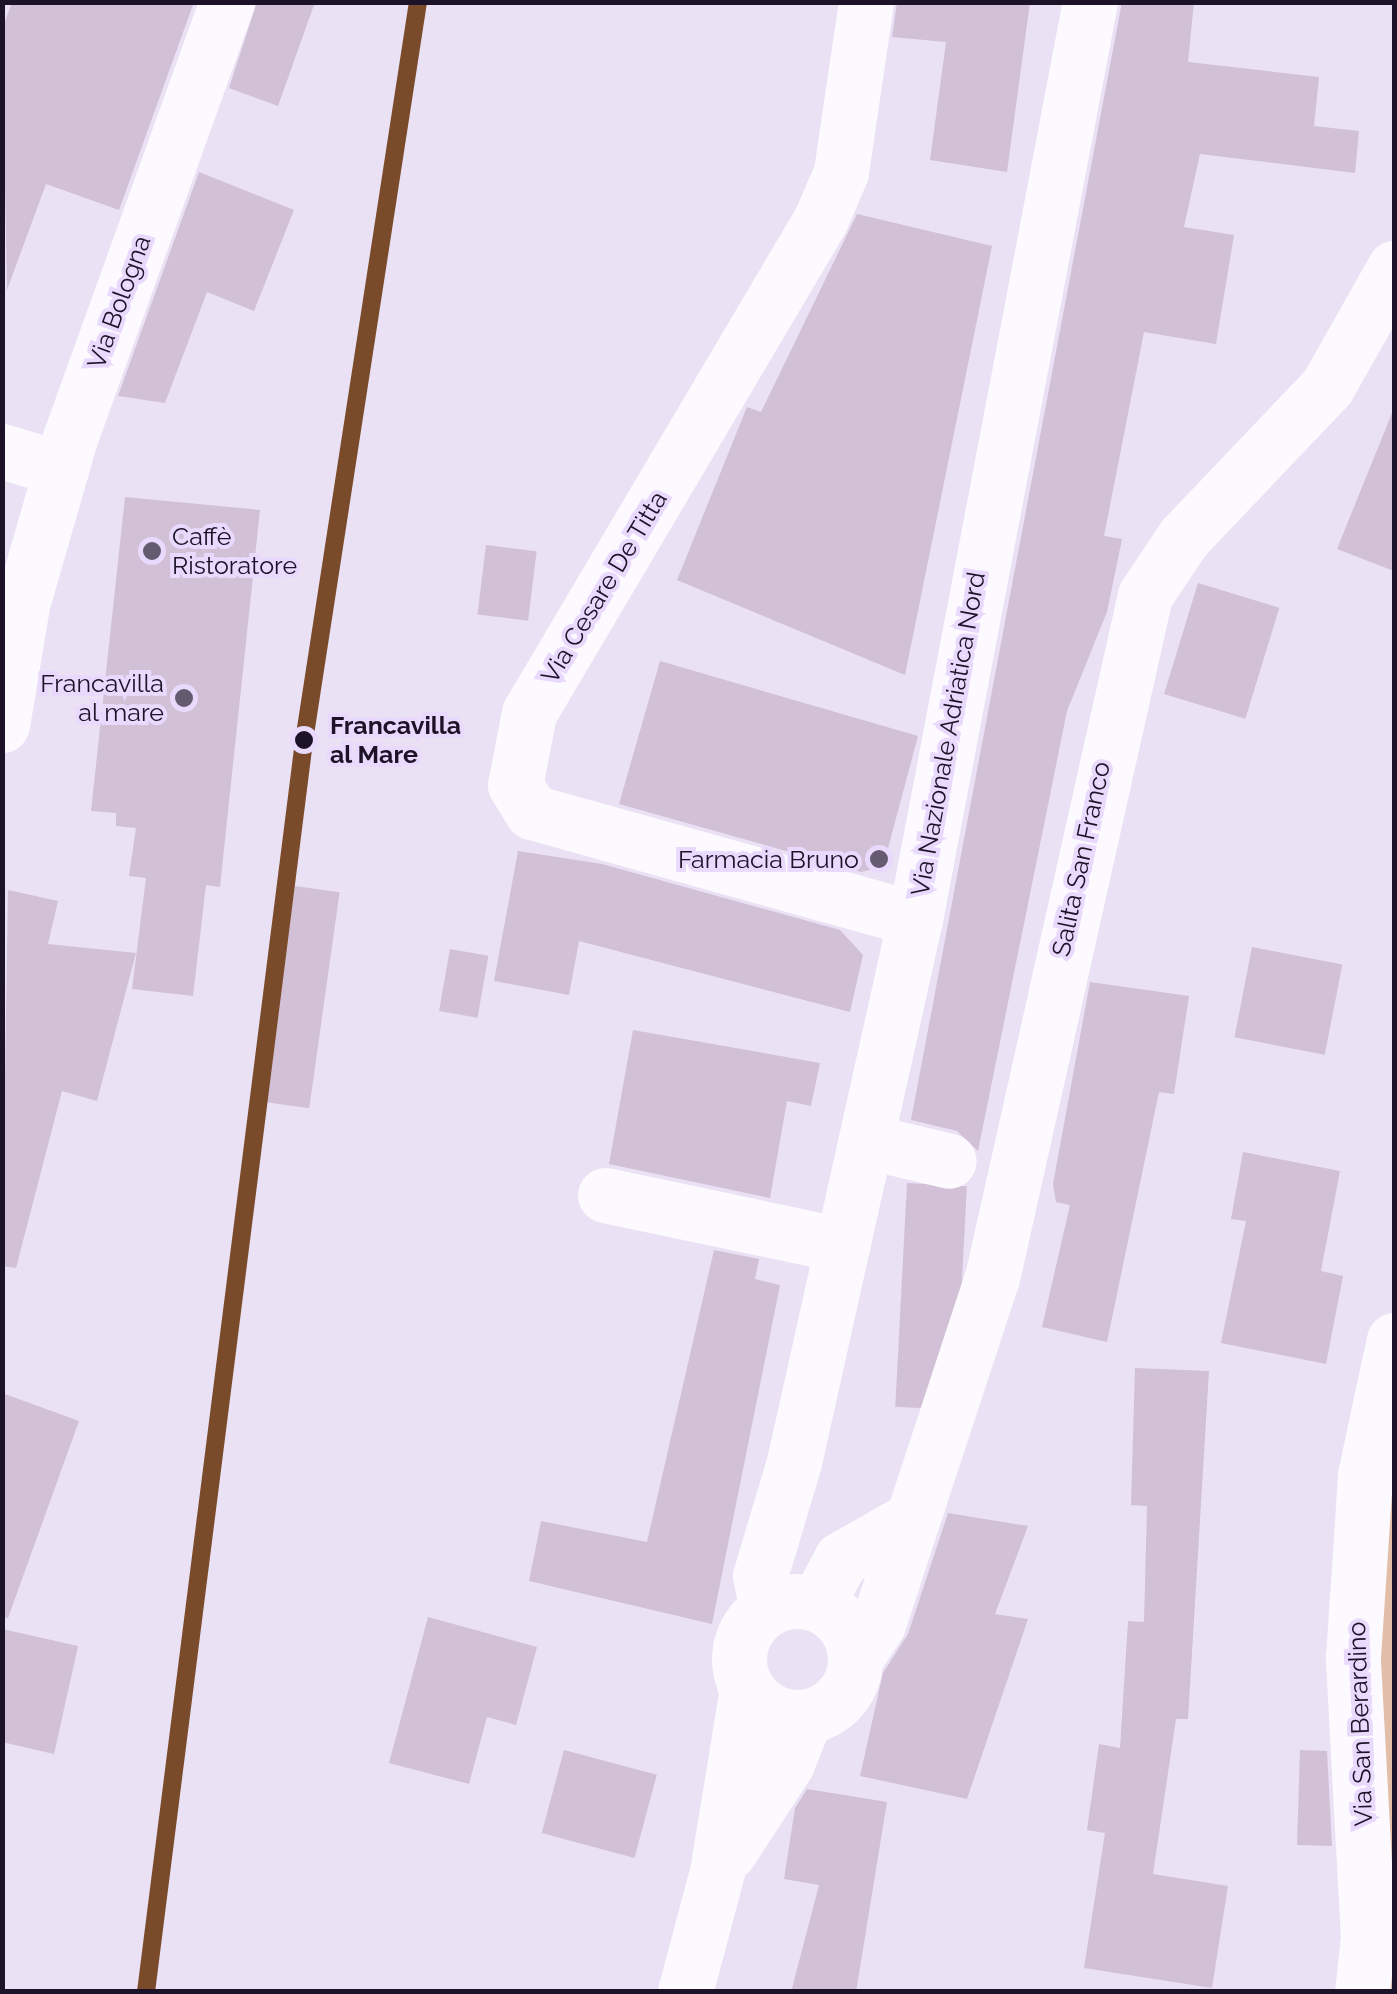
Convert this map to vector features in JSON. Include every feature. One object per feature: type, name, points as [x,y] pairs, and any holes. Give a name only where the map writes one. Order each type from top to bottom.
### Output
[{"type":"main road","name":"Via Bologna","points":[[2,724],[12,602],[227,2]]},
{"type":"main road","name":"Via Cesare De Titta","points":[[866,2],[841,172],[821,219],[529,713],[514,784],[532,812],[915,919]]},
{"type":"main road","name":"Via Nazionale Adriatica Nord","points":[[799,1605],[794,1462],[915,919],[1090,2]]},
{"type":"main road","name":"Salita San Franco","points":[[855,1659],[878,1624],[908,1521],[992,1278],[1145,595],[1184,537],[1327,387],[1394,268]]},
{"type":"main road","points":[[2,451],[61,469]]},
{"type":"main road","points":[[866,1141],[949,1161]]},
{"type":"main road","points":[[604,1195],[842,1245]]},
{"type":"main road","name":"Via San Berardino","points":[[1362,1992],[1368,1938],[1353,1656],[1365,1476],[1394,1340]]},
{"type":"main road","points":[[684,1992],[717,1872],[747,1688],[744,1636],[799,1605],[841,1560],[908,1521]]},
{"type":"main road","points":[[717,1872],[787,1763],[805,1717],[846,1691],[855,1659],[845,1625],[799,1605]]},
{"type":"main road","points":[[747,1688],[771,1711],[805,1717]]},
{"type":"shaded area","points":[[1394,1443],[1394,1991],[1379,1992],[1374,1689]]},
{"type":"building","points":[[12,2],[194,2],[119,210],[46,184],[7,290],[2,30]]},
{"type":"building","points":[[257,2],[315,2],[278,106],[229,88]]},
{"type":"building","points":[[897,2],[1030,2],[1007,172],[930,160],[946,42],[892,37]]},
{"type":"building","points":[[1122,2],[1194,2],[1188,62],[1319,77],[1314,126],[1359,131],[1355,173],[1200,154],[1184,227],[1234,235],[1216,344],[1144,332],[1104,536],[1122,539],[1107,612],[1067,711],[978,1151],[957,1131],[911,1120]]},
{"type":"building","points":[[199,172],[294,210],[254,311],[207,292],[165,403],[118,396]]},
{"type":"building","points":[[857,214],[992,246],[905,675],[677,580],[747,407],[761,412]]},
{"type":"building","points":[[1394,408],[1394,571],[1337,549]]},
{"type":"building","name":"Francavilla al mare","points":[[125,497],[260,510],[220,887],[206,885],[193,996],[132,989],[146,878],[129,876],[136,828],[116,826],[116,813],[91,811]]},
{"type":"building","points":[[486,545],[537,551],[528,621],[477,614]]},
{"type":"building","points":[[1198,583],[1279,608],[1245,719],[1164,694]]},
{"type":"building","points":[[660,661],[918,736],[883,867],[861,872],[619,804]]},
{"type":"building","points":[[518,851],[602,864],[840,930],[863,955],[850,1012],[579,941],[569,995],[494,981]]},
{"type":"building","points":[[295,886],[340,892],[309,1108],[265,1102]]},
{"type":"building","points":[[8,890],[58,901],[48,944],[136,953],[97,1101],[62,1091],[16,1268],[2,1266]]},
{"type":"building","points":[[1252,947],[1342,965],[1325,1055],[1234,1037]]},
{"type":"building","points":[[450,949],[488,956],[477,1018],[439,1011]]},
{"type":"building","points":[[1090,982],[1189,996],[1174,1094],[1159,1092],[1107,1342],[1042,1327],[1070,1205],[1056,1202],[1053,1184]]},
{"type":"building","points":[[633,1030],[820,1063],[811,1106],[787,1101],[770,1198],[609,1164]]},
{"type":"building","points":[[1243,1152],[1340,1171],[1321,1271],[1343,1276],[1326,1364],[1221,1343],[1246,1221],[1231,1219]]},
{"type":"building","points":[[907,1183],[967,1186],[955,1410],[895,1407]]},
{"type":"building","points":[[714,1250],[759,1259],[755,1279],[780,1285],[712,1624],[529,1581],[541,1521],[647,1542]]},
{"type":"building","points":[[1135,1368],[1209,1371],[1188,1719],[1176,1719],[1153,1874],[1228,1886],[1212,1988],[1084,1968],[1105,1833],[1087,1830],[1099,1744],[1120,1748],[1128,1621],[1144,1622],[1147,1506],[1131,1505]]},
{"type":"building","points":[[2,1393],[79,1421],[8,1618],[2,1617]]},
{"type":"building","points":[[948,1513],[1028,1526],[995,1614],[1028,1619],[967,1799],[860,1776],[883,1673],[908,1634]]},
{"type":"building","points":[[428,1617],[537,1647],[516,1725],[487,1717],[469,1784],[389,1763]]},
{"type":"building","points":[[2,1629],[78,1646],[54,1754],[2,1742]]},
{"type":"building","points":[[564,1750],[657,1775],[634,1858],[542,1833]]},
{"type":"building","points":[[1300,1750],[1327,1751],[1332,1846],[1297,1845]]},
{"type":"building","points":[[807,1789],[887,1802],[856,1992],[791,1992],[819,1885],[784,1879],[795,1808]]},
{"type":"transit line","points":[[146,1992],[304,741],[418,2]]},
{"type":"place","name":"Caffè Ristoratore","points":[[152,551]]},
{"type":"place","name":"Francavilla al mare","points":[[184,698]]},
{"type":"place","name":"Francavilla al Mare","points":[[304,740]]},
{"type":"place","name":"Farmacia Bruno","points":[[879,859]]}]
